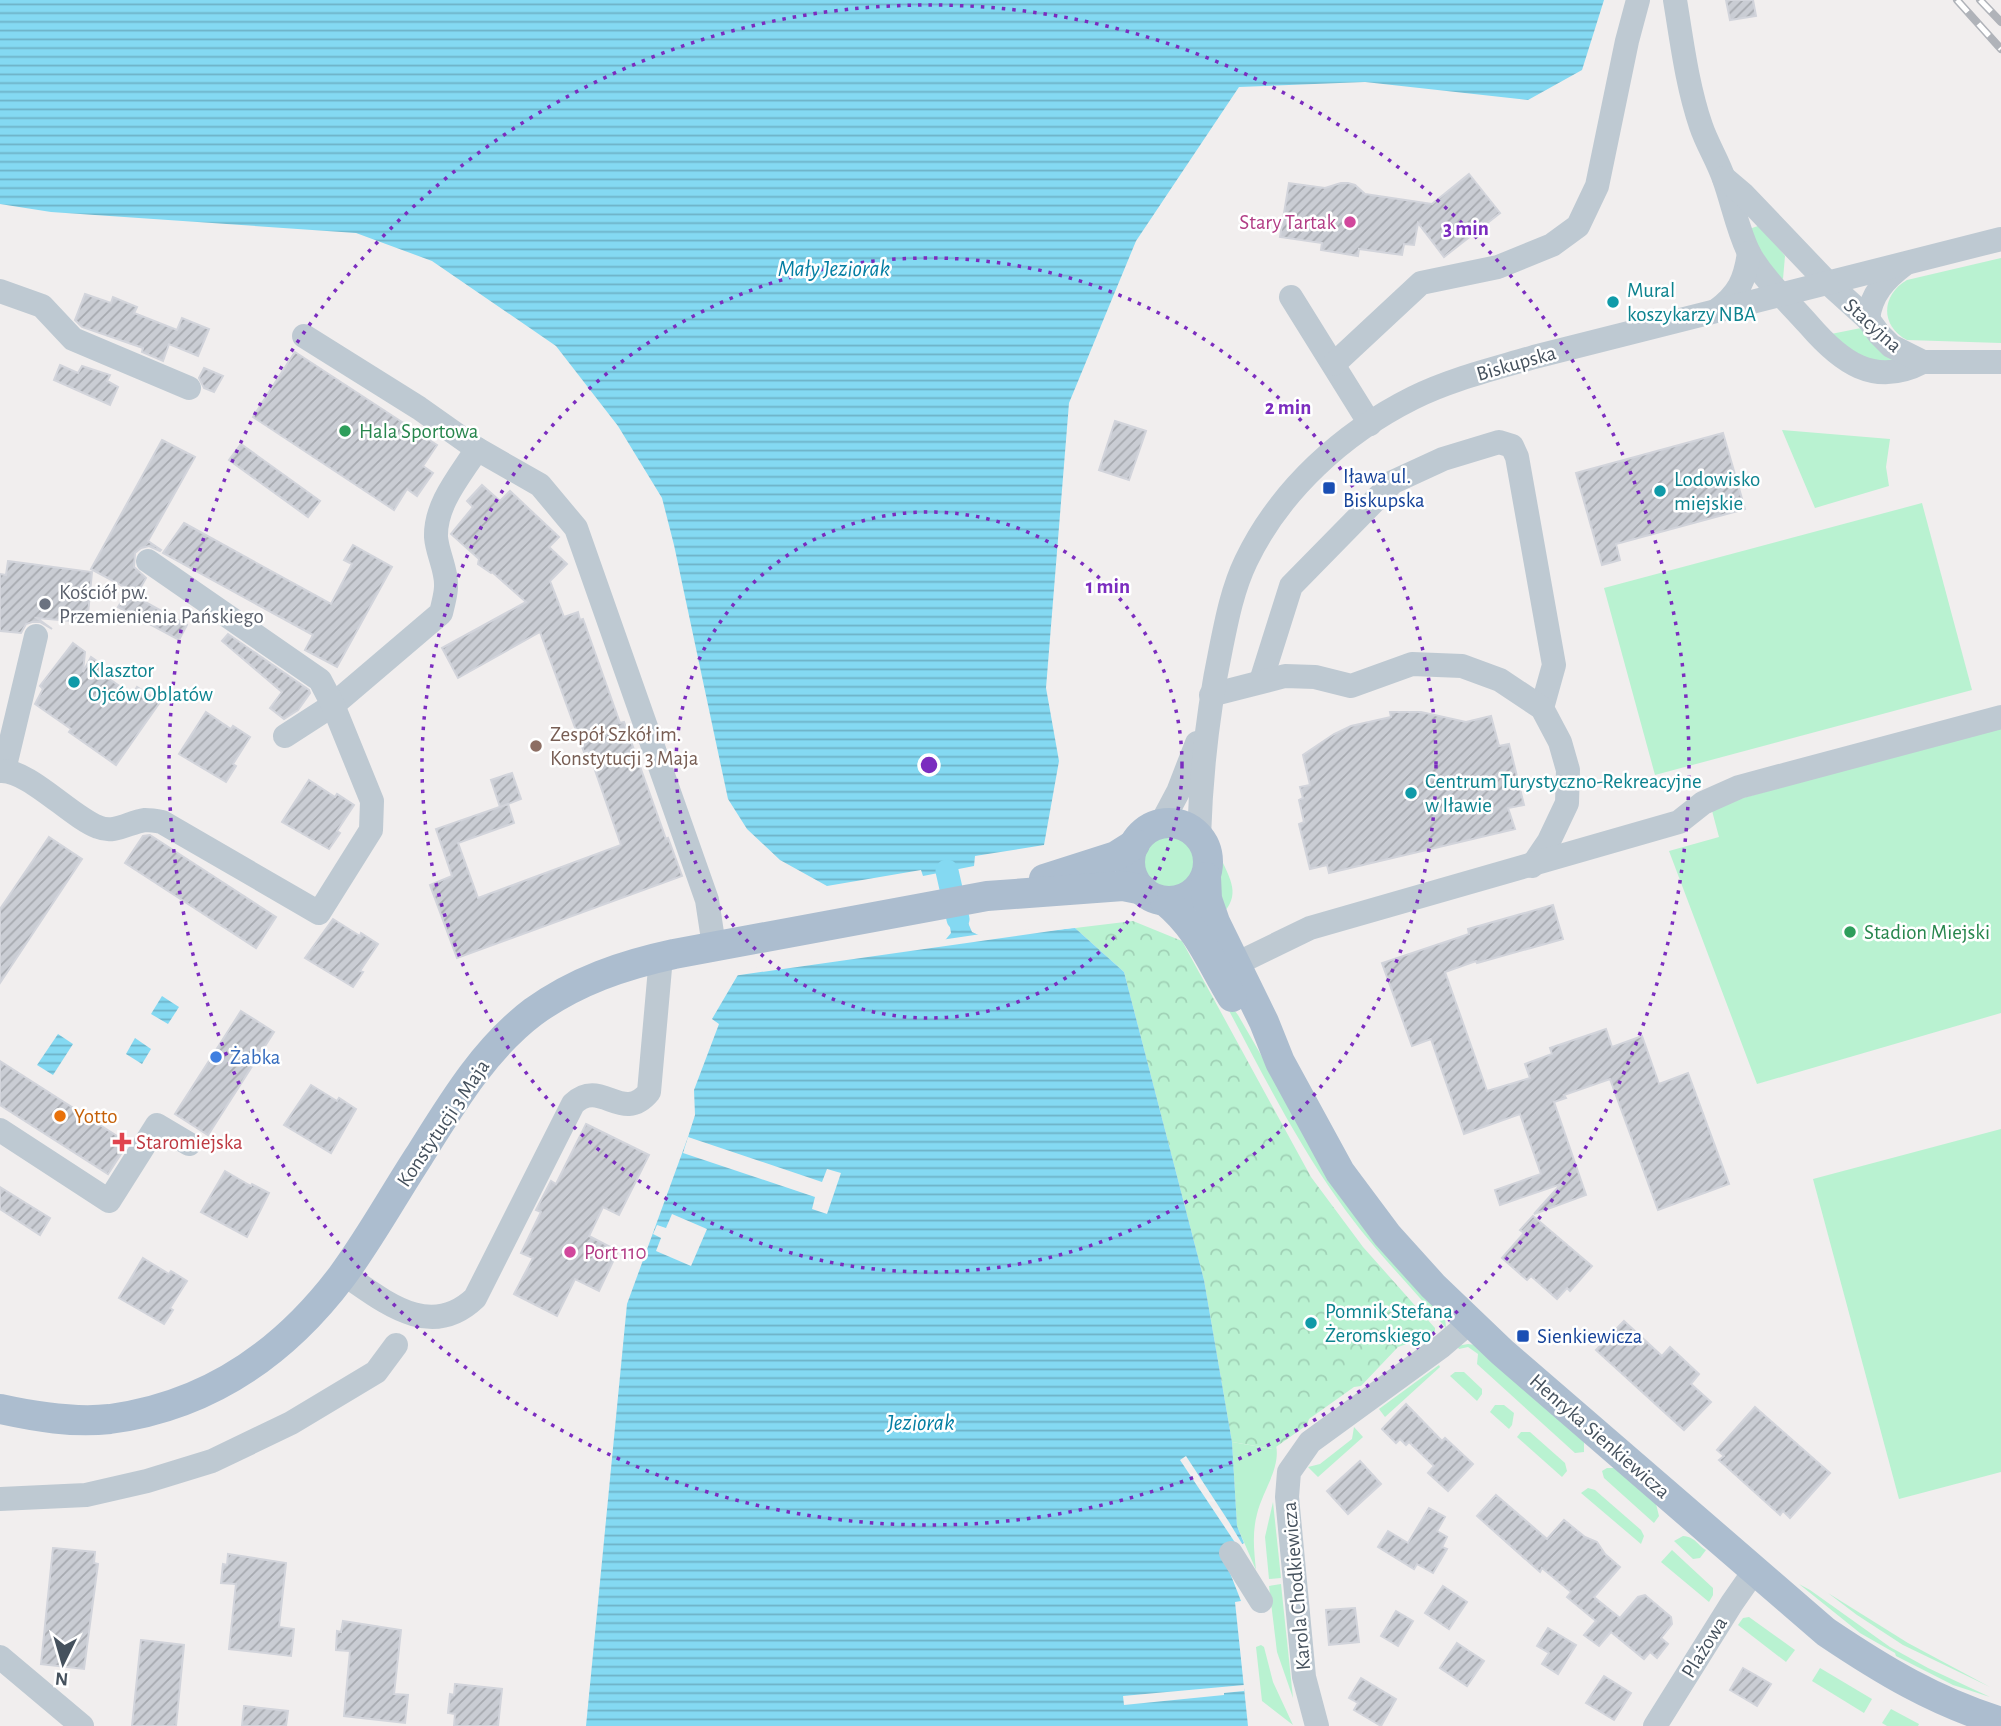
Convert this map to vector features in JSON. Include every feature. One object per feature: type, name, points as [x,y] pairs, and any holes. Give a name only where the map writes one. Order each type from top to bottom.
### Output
[{"type":"main road","points":[[1161,824],[1178,824],[1199,837],[1209,860],[1206,877],[1190,895],[1182,899],[1154,895],[1133,876],[1130,859],[1135,844],[1146,831],[1161,824]]},
{"type":"main road","name":"Konstytucji 3 Maja","points":[[987,896],[1116,856],[1135,844]]},
{"type":"main road","name":"Henryka Sienkiewicza","points":[[1206,877],[1207,899],[1280,1062],[1320,1139],[1362,1204],[1414,1266],[1470,1322],[1607,1445],[1826,1632],[1885,1672],[1944,1701],[2001,1722]]},
{"type":"main road","name":"Konstytucji 3 Maja","points":[[0,1409],[51,1418],[108,1419],[140,1413],[202,1392],[256,1363],[281,1344],[307,1318],[344,1274],[452,1103],[502,1040],[532,1013],[576,986],[632,963],[987,896],[1123,886],[1154,895]]},
{"type":"main road","name":"Henryka Sienkiewicza","points":[[1154,895],[1182,915],[1196,932],[1219,976],[1253,1029],[1280,1062]]},
{"type":"street","points":[[1334,364],[1421,283],[1498,267],[1552,245],[1578,226],[1597,186],[1638,0]]},
{"type":"street","points":[[1675,0],[1694,106],[1724,178]]},
{"type":"street","name":"Stacyjna","points":[[1724,178],[1749,253],[1830,349],[1844,361],[1860,368],[1892,372],[1908,370],[1923,362]]},
{"type":"street","name":"Stacyjna","points":[[1724,178],[1744,195],[1827,282],[1868,319],[1891,346],[1923,362],[2001,362]]},
{"type":"street","name":"Biskupska","points":[[1161,824],[1187,772],[1210,702],[1230,606],[1245,562],[1283,499],[1311,470],[1370,424],[1415,397],[1482,372],[2001,239]]},
{"type":"street","points":[[1716,311],[1733,299],[1746,271],[1749,253]]},
{"type":"street","points":[[1868,319],[1870,307],[1882,284],[1909,262]]},
{"type":"street","points":[[0,291],[42,306],[73,339],[189,388]]},
{"type":"street","points":[[1291,298],[1370,424]]},
{"type":"street","points":[[304,336],[419,408],[477,449],[540,485],[576,528],[587,552],[707,900],[714,947]]},
{"type":"street","points":[[1257,682],[1291,586],[1393,482],[1443,459],[1499,442],[1512,446],[1517,457],[1554,665],[1542,708]]},
{"type":"street","points":[[285,736],[333,705],[441,613],[446,595],[446,576],[436,540],[437,518],[441,506],[477,449]]},
{"type":"street","points":[[36,636],[2,770],[19,776],[98,828],[115,829],[145,820],[162,822],[319,913],[371,830],[373,814],[372,801],[333,705],[320,680],[148,561]]},
{"type":"street","points":[[1210,702],[1257,682],[1285,676],[1351,686],[1412,664],[1462,666],[1500,680],[1542,708],[1560,742],[1568,770],[1567,803],[1549,841],[1532,866]]},
{"type":"street","name":"Biskupska","points":[[1199,837],[1210,702]]},
{"type":"street","points":[[1236,964],[1310,928],[1679,822],[1703,803],[1739,787],[2001,717]]},
{"type":"street","points":[[344,1274],[400,1310],[432,1318],[465,1308],[475,1298],[573,1104],[582,1096],[593,1095],[630,1105],[640,1102],[649,1092],[661,957]]},
{"type":"street","points":[[0,1130],[109,1201],[158,1125],[189,1144]]},
{"type":"street","name":"Karola Chodkiewicza","points":[[1317,1726],[1304,1677],[1287,1497],[1289,1472],[1310,1442],[1442,1346],[1470,1322]]},
{"type":"street","points":[[0,1499],[86,1495],[147,1481],[212,1461],[291,1423],[376,1372],[396,1345]]},
{"type":"street","points":[[1231,1553],[1261,1601]]},
{"type":"street","name":"Plażowa","points":[[1655,1726],[1755,1570]]},
{"type":"street","points":[[0,1657],[82,1726]]},
{"type":"green space","points":[[1761,225],[1785,256],[1783,279],[1773,273],[1749,229]]},
{"type":"green space","points":[[2001,258],[2001,343],[1907,340],[1892,327],[1888,319],[1888,302],[1898,286],[1907,280]]},
{"type":"green space","points":[[1861,328],[1903,362],[1864,360],[1831,334]]},
{"type":"green space","points":[[1782,430],[1890,439],[1886,467],[1889,486],[1815,508]]},
{"type":"green space","points":[[1922,503],[1972,690],[1655,775],[1604,588]]},
{"type":"green space","name":"Stadion Miejski","points":[[2001,725],[2001,1013],[1757,1084],[1669,851],[1719,837],[1711,807]]},
{"type":"green space","points":[[1170,836],[1180,838],[1188,844],[1194,852],[1194,872],[1188,880],[1180,886],[1170,888],[1160,886],[1152,880],[1146,872],[1144,862],[1146,852],[1152,844],[1160,838]]},
{"type":"green space","points":[[1220,856],[1233,891],[1225,911],[1216,893]]},
{"type":"green space","points":[[1133,921],[1182,941],[1311,1177],[1363,1247],[1435,1328],[1435,1334],[1398,1347],[1361,1386],[1354,1387],[1309,1419],[1307,1425],[1273,1449],[1232,1442],[1204,1280],[1124,972],[1075,928]]},
{"type":"green space","points":[[1217,988],[1238,1015],[1272,1074],[1445,1317],[1446,1328],[1364,1234],[1322,1176],[1305,1150]]},
{"type":"green space","points":[[2001,1129],[2001,1472],[1899,1499],[1813,1179]]},
{"type":"green space","points":[[1476,1345],[1584,1442],[1584,1452],[1575,1453],[1477,1364],[1478,1354],[1468,1347],[1459,1349],[1457,1346]]},
{"type":"green space","points":[[1439,1365],[1440,1367],[1385,1417],[1379,1409]]},
{"type":"green space","points":[[1455,1372],[1464,1372],[1482,1389],[1477,1401],[1450,1376]]},
{"type":"green space","points":[[1495,1405],[1504,1405],[1514,1413],[1509,1429],[1490,1412]]},
{"type":"green space","points":[[1354,1427],[1363,1437],[1318,1477],[1308,1467],[1320,1464],[1352,1439]]},
{"type":"green space","points":[[1521,1432],[1530,1432],[1565,1463],[1567,1471],[1562,1477],[1517,1437]]},
{"type":"green space","points":[[1232,1442],[1272,1449],[1276,1445],[1274,1471],[1255,1521],[1256,1570],[1237,1526]]},
{"type":"green space","points":[[1615,1468],[1656,1504],[1659,1516],[1654,1523],[1604,1478],[1602,1471]]},
{"type":"green space","points":[[1588,1488],[1595,1490],[1641,1530],[1644,1536],[1641,1544],[1581,1493]]},
{"type":"green space","points":[[1273,1502],[1281,1578],[1269,1579],[1265,1537]]},
{"type":"green space","points":[[1683,1536],[1694,1540],[1706,1550],[1700,1558],[1693,1559],[1674,1541]]},
{"type":"green space","points":[[1672,1550],[1713,1588],[1709,1602],[1661,1562]]},
{"type":"green space","points":[[1281,1584],[1293,1698],[1277,1652],[1269,1586]]},
{"type":"green space","points":[[1799,1584],[1890,1647],[1990,1697],[1953,1685],[1896,1656],[1860,1633]]},
{"type":"green space","points":[[1828,1593],[1908,1643],[1990,1687],[1903,1645]]},
{"type":"green space","points":[[1749,1617],[1795,1650],[1786,1662],[1738,1625],[1743,1618]]},
{"type":"green space","points":[[1256,1647],[1264,1647],[1273,1682],[1293,1725],[1262,1701]]},
{"type":"green space","points":[[1820,1668],[1872,1699],[1864,1713],[1812,1681]]},
{"type":"green space","points":[[1891,1709],[1919,1724],[1918,1726],[1887,1726],[1882,1723]]},
{"type":"water","name":"Mały Jeziorak","points":[[0,0],[1604,0],[1582,70],[1528,100],[1365,82],[1239,87],[1136,241],[1069,403],[1046,688],[1059,761],[1044,845],[975,856],[974,866],[923,876],[921,870],[827,886],[780,860],[747,829],[728,799],[662,498],[618,426],[556,346],[432,261],[356,233],[51,212],[0,204]]},
{"type":"water","name":"Jeziorak","points":[[966,918],[972,932],[983,937],[1075,928],[1124,972],[1204,1280],[1232,1442],[1237,1526],[1244,1543],[1223,1555],[1241,1601],[1235,1602],[1248,1726],[586,1726],[627,1304],[695,1115],[694,1090],[719,1024],[712,1019],[739,973],[942,944],[951,933],[949,921]]},
{"type":"water","points":[[162,996],[179,1007],[168,1024],[151,1014]]},
{"type":"water","points":[[58,1034],[73,1044],[53,1075],[37,1065]]},
{"type":"water","points":[[135,1038],[151,1049],[142,1064],[126,1054]]},
{"type":"pier","points":[[1075,925],[1079,927],[733,976],[738,970],[988,933]]},
{"type":"pier","points":[[688,1137],[822,1182],[827,1169],[841,1173],[827,1214],[812,1209],[815,1197],[683,1153]]},
{"type":"pier","points":[[672,1214],[707,1229],[691,1266],[656,1251],[661,1238],[653,1234],[657,1225],[666,1228]]},
{"type":"pier","points":[[1186,1456],[1244,1547],[1240,1550],[1180,1460]]},
{"type":"pier","points":[[1244,1685],[1244,1691],[1224,1695],[1124,1705],[1123,1696]]},
{"type":"building","points":[[1726,0],[1753,0],[1756,16],[1730,20]]},
{"type":"building","name":"Stary Tartak","points":[[1469,174],[1500,213],[1444,257],[1418,223],[1414,245],[1404,244],[1402,255],[1359,249],[1358,256],[1321,250],[1322,243],[1280,237],[1289,183],[1325,188],[1348,183],[1355,185],[1365,194],[1432,204]]},
{"type":"building","points":[[85,294],[111,303],[113,297],[137,307],[134,313],[177,330],[182,318],[209,329],[198,356],[169,344],[163,361],[142,352],[143,348],[82,327],[75,320]]},
{"type":"building","name":"Hala Sportowa","points":[[295,352],[437,445],[423,466],[433,473],[417,496],[407,489],[394,510],[253,417]]},
{"type":"building","points":[[60,365],[78,373],[82,366],[110,375],[107,381],[118,387],[110,405],[54,380]]},
{"type":"building","points":[[204,368],[223,376],[214,392],[204,388],[199,378]]},
{"type":"building","points":[[1115,421],[1146,431],[1129,480],[1099,470]]},
{"type":"building","name":"Lodowisko miejskie","points":[[1723,433],[1745,509],[1616,544],[1620,560],[1602,565],[1576,473]]},
{"type":"building","points":[[162,440],[195,457],[148,541],[161,550],[149,546],[135,553],[134,567],[146,578],[137,594],[91,569]]},
{"type":"building","points":[[241,444],[320,501],[308,517],[229,460]]},
{"type":"building","points":[[482,485],[500,501],[510,491],[559,537],[549,547],[567,564],[550,581],[564,617],[578,612],[580,620],[583,619],[620,723],[624,722],[682,876],[457,958],[430,885],[452,876],[436,829],[508,804],[514,823],[458,843],[478,898],[621,845],[588,750],[584,752],[540,632],[458,678],[442,648],[526,602],[492,572],[478,564],[479,559],[451,534],[473,507],[467,501]]},
{"type":"building","points":[[184,523],[331,604],[352,564],[344,560],[353,545],[392,567],[337,667],[305,650],[313,635],[163,553]]},
{"type":"building","name":"Kościół pw. Przemienienia Pańskiego","points":[[8,561],[92,572],[88,614],[83,614],[82,622],[37,618],[52,629],[40,622],[32,622],[26,624],[21,633],[0,631],[0,574],[6,575]]},
{"type":"building","points":[[127,592],[187,625],[179,640],[118,607]]},
{"type":"building","points":[[228,634],[309,690],[310,693],[298,710],[284,719],[270,708],[282,692],[222,641]]},
{"type":"building","points":[[73,643],[85,652],[83,672],[91,657],[108,669],[104,675],[132,695],[137,687],[160,702],[116,765],[35,704],[43,689],[40,686]]},
{"type":"building","points":[[206,712],[231,729],[233,726],[250,737],[233,764],[236,766],[226,782],[179,754]]},
{"type":"building","name":"Centrum Turystyczno-Rekreacyjne w Iławie","points":[[1390,712],[1421,712],[1466,722],[1491,716],[1499,746],[1509,744],[1524,805],[1508,808],[1515,829],[1329,873],[1327,865],[1310,869],[1299,824],[1304,822],[1299,800],[1303,798],[1300,787],[1310,785],[1303,755],[1334,734],[1351,726],[1391,717]]},
{"type":"building","points":[[512,773],[521,799],[500,807],[491,780]]},
{"type":"building","points":[[309,780],[335,797],[337,794],[354,805],[329,849],[282,822]]},
{"type":"building","points":[[150,835],[276,917],[256,948],[125,863],[143,836]]},
{"type":"building","points":[[49,837],[82,859],[0,983],[0,909]]},
{"type":"building","points":[[1553,905],[1563,939],[1477,963],[1476,961],[1445,972],[1487,1091],[1530,1078],[1525,1064],[1552,1054],[1550,1048],[1606,1029],[1612,1047],[1642,1036],[1659,1084],[1688,1073],[1729,1184],[1658,1210],[1610,1079],[1564,1095],[1566,1098],[1554,1102],[1586,1195],[1534,1214],[1561,1184],[1500,1205],[1495,1190],[1541,1174],[1520,1114],[1464,1134],[1431,1039],[1412,1046],[1382,963],[1469,934],[1468,929]]},
{"type":"building","points":[[333,919],[378,944],[353,987],[305,958]]},
{"type":"building","points":[[241,1011],[274,1032],[208,1135],[175,1114]]},
{"type":"building","points":[[0,1061],[128,1143],[108,1174],[0,1105]]},
{"type":"building","points":[[311,1085],[356,1109],[331,1153],[284,1125]]},
{"type":"building","points":[[586,1124],[649,1155],[619,1215],[603,1207],[589,1236],[618,1251],[599,1291],[575,1279],[557,1316],[514,1294],[533,1258],[521,1253],[541,1212],[536,1210],[551,1181],[556,1184]]},
{"type":"building","points":[[225,1171],[269,1193],[247,1237],[201,1212]]},
{"type":"building","points":[[0,1187],[50,1218],[40,1235],[0,1209]]},
{"type":"building","points":[[1533,1216],[1592,1266],[1570,1291],[1567,1288],[1557,1299],[1531,1276],[1527,1280],[1502,1258],[1524,1233],[1520,1230]]},
{"type":"building","points":[[143,1258],[169,1274],[171,1271],[187,1281],[170,1308],[173,1310],[164,1324],[119,1298]]},
{"type":"building","points":[[1624,1321],[1662,1356],[1670,1347],[1699,1374],[1691,1384],[1711,1402],[1684,1430],[1596,1350]]},
{"type":"building","points":[[1406,1404],[1442,1441],[1445,1438],[1473,1464],[1448,1491],[1428,1473],[1434,1466],[1409,1442],[1406,1445],[1400,1439],[1396,1443],[1382,1429]]},
{"type":"building","points":[[1755,1407],[1830,1473],[1790,1518],[1783,1511],[1780,1515],[1719,1460],[1724,1456],[1717,1450]]},
{"type":"building","points":[[1360,1461],[1381,1484],[1348,1514],[1327,1491]]},
{"type":"building","points":[[1496,1495],[1547,1539],[1564,1520],[1585,1537],[1597,1542],[1605,1554],[1620,1567],[1594,1597],[1620,1618],[1638,1597],[1645,1595],[1671,1617],[1672,1624],[1661,1638],[1668,1644],[1657,1658],[1650,1652],[1644,1659],[1611,1632],[1599,1646],[1584,1635],[1596,1621],[1567,1597],[1571,1592],[1542,1568],[1540,1572],[1477,1516]]},
{"type":"building","points":[[1429,1508],[1445,1517],[1437,1531],[1447,1537],[1442,1547],[1447,1549],[1433,1573],[1417,1564],[1414,1569],[1378,1547],[1388,1531],[1408,1543]]},
{"type":"building","points":[[53,1548],[95,1552],[94,1563],[98,1564],[84,1669],[41,1664]]},
{"type":"building","points":[[228,1554],[286,1563],[279,1627],[294,1629],[291,1656],[229,1649],[236,1584],[221,1583],[223,1564],[227,1565]]},
{"type":"building","points":[[1443,1586],[1467,1602],[1449,1629],[1425,1613]]},
{"type":"building","points":[[1355,1608],[1359,1642],[1329,1645],[1326,1610]]},
{"type":"building","points":[[1396,1611],[1413,1621],[1398,1646],[1381,1636]]},
{"type":"building","points":[[343,1621],[401,1630],[394,1694],[408,1695],[405,1723],[344,1716],[350,1651],[336,1650],[337,1631],[341,1632]]},
{"type":"building","points":[[1548,1628],[1576,1645],[1558,1674],[1542,1664],[1549,1653],[1537,1646]]},
{"type":"building","points":[[141,1640],[184,1645],[176,1726],[132,1726]]},
{"type":"building","points":[[1457,1643],[1484,1661],[1467,1686],[1440,1668]]},
{"type":"building","points":[[1743,1668],[1771,1684],[1757,1706],[1730,1690]]},
{"type":"building","points":[[1604,1676],[1631,1693],[1614,1720],[1586,1703]]},
{"type":"building","points":[[1361,1678],[1396,1699],[1381,1726],[1354,1710],[1358,1703],[1349,1698]]},
{"type":"building","points":[[455,1684],[502,1689],[498,1726],[454,1726],[455,1714],[448,1713],[450,1694],[454,1695]]},
{"type":"building","points":[[244,1706],[288,1711],[286,1726],[242,1726]]},
{"type":"waterway","points":[[947,871],[958,919]]},
{"type":"railway","points":[[1957,0],[2001,49]]},
{"type":"railway","points":[[1980,0],[2001,22]]},
{"type":"place","name":"Stary Tartak","points":[[1350,222]]},
{"type":"place","name":"Mural koszykarzy NBA","points":[[1613,302]]},
{"type":"place","name":"Hala Sportowa","points":[[345,431]]},
{"type":"place","name":"Iława ul. Biskupska","points":[[1329,488]]},
{"type":"place","name":"Lodowisko miejskie","points":[[1660,491]]},
{"type":"place","name":"Kościół pw. Przemienienia Pańskiego","points":[[45,604]]},
{"type":"place","name":"Klasztor Ojców Oblatów","points":[[74,682]]},
{"type":"place","name":"Zespół Szkół im. Konstytucji 3 Maja","points":[[536,746]]},
{"type":"place","name":"Centrum Turystyczno-Rekreacyjne w Iławie","points":[[1411,793]]},
{"type":"place","name":"Stadion Miejski","points":[[1850,932]]},
{"type":"place","name":"Żabka","points":[[216,1057]]},
{"type":"place","name":"Yotto","points":[[60,1116]]},
{"type":"place","name":"Staromiejska","points":[[122,1142]]},
{"type":"place","name":"Port 110","points":[[570,1252]]},
{"type":"place","name":"Pomnik Stefana Żeromskiego","points":[[1311,1323]]},
{"type":"place","name":"Sienkiewicza","points":[[1523,1336]]}]
